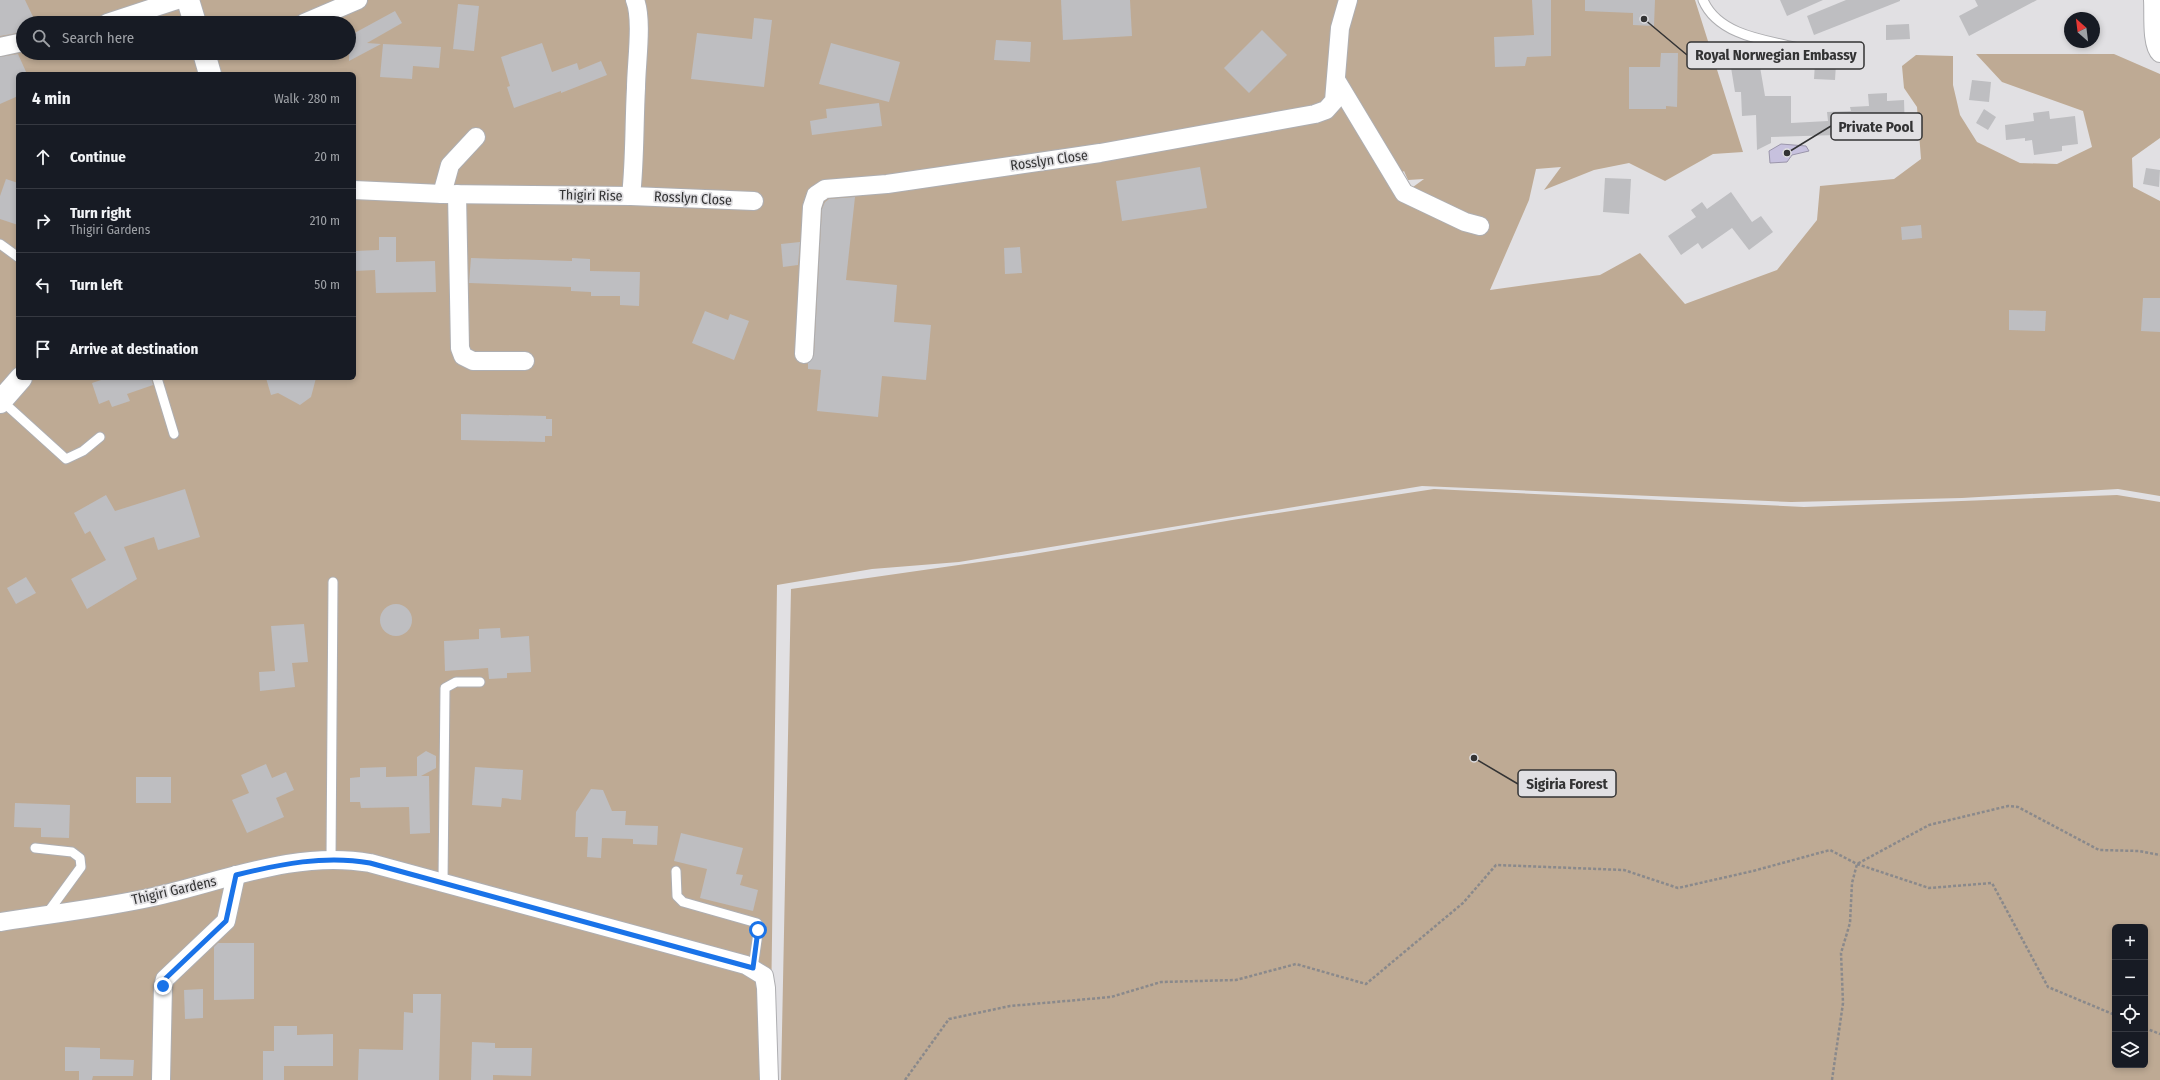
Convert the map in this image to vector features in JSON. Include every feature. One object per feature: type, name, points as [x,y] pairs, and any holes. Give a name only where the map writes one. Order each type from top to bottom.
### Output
[{"type":"street","points":[[128,16],[177,0]]},
{"type":"street","points":[[188,0],[193,16]]},
{"type":"street","points":[[320,16],[358,0]]},
{"type":"street","name":"Thigiri Rise","points":[[356,190],[449,194],[631,196],[635,156],[635,109],[639,16],[635,0]]},
{"type":"street","name":"Rosslyn Close","points":[[804,354],[812,207],[816,195],[825,189],[887,184],[1100,153],[1315,114],[1326,110],[1334,101],[1340,28],[1348,0]]},
{"type":"street","points":[[2153,0],[2154,42],[2160,53]]},
{"type":"street","points":[[0,47],[16,44]]},
{"type":"street","points":[[206,60],[209,72]]},
{"type":"street","points":[[1336,80],[1404,193],[1465,222],[1480,226]]},
{"type":"street","points":[[476,137],[450,165],[449,194],[460,348],[463,356],[473,360],[525,361]]},
{"type":"street","name":"Rosslyn Close","points":[[631,196],[754,201]]},
{"type":"street","points":[[1,401],[19,380]]},
{"type":"street","name":"Thigiri Gardens","points":[[0,922],[152,897],[273,866],[331,859],[350,860],[370,863],[443,883],[758,972]]},
{"type":"street","points":[[161,1080],[163,986],[165,979],[226,921],[236,875]]},
{"type":"street","points":[[758,972],[766,988],[769,1080]]},
{"type":"lane","points":[[1703,0],[1712,14],[1728,27],[1745,34],[1808,50]]},
{"type":"lane","points":[[0,244],[16,256]]},
{"type":"lane","points":[[158,380],[174,434]]},
{"type":"lane","points":[[1,401],[66,459],[83,451],[100,437]]},
{"type":"lane","points":[[331,859],[333,582]]},
{"type":"lane","points":[[443,883],[445,688],[456,682],[480,682]]},
{"type":"lane","points":[[35,848],[72,852],[80,858],[81,867],[46,914]]},
{"type":"lane","points":[[676,871],[676,896],[683,902],[757,924],[759,926],[758,972]]},
{"type":"path","points":[[1832,1080],[1843,1003],[1841,953],[1850,923],[1852,883],[1858,864],[1929,825],[2008,806],[2018,807],[2099,850],[2139,851],[2160,855]]},
{"type":"path","points":[[906,1080],[949,1019],[1002,1007],[1111,997],[1161,982],[1236,980],[1296,964],[1366,984],[1463,903],[1496,864],[1624,870],[1678,888],[1753,871],[1830,850],[1858,864],[1929,888],[1992,883],[2048,987],[2112,1014]]},
{"type":"path","points":[[2148,1029],[2160,1034]]},
{"type":"shaded area","points":[[0,0],[1695,0],[1743,152],[1713,154],[1665,181],[1629,163],[1594,170],[1544,190],[1561,167],[1536,169],[1529,200],[1490,290],[1600,275],[1640,253],[1685,304],[1777,270],[1817,220],[1820,186],[1894,179],[1921,159],[1917,107],[1904,88],[1902,66],[1916,55],[1953,56],[1953,85],[1960,115],[1977,142],[2020,163],[2057,164],[2092,147],[2083,111],[2002,82],[1976,54],[2114,54],[2160,74],[2160,138],[2132,158],[2133,187],[2160,201],[2160,496],[2118,489],[1962,498],[1791,502],[1422,486],[959,562],[872,569],[777,585],[770,1080],[0,1080]],"holes":[[[1404,171],[1408,180],[1424,179],[1402,195],[1393,179]]]},
{"type":"shaded area","points":[[1781,144],[1806,146],[1809,151],[1792,155],[1787,162],[1770,163],[1769,151]]},
{"type":"shaded area","points":[[1434,489],[1804,507],[2117,495],[2160,502],[2160,1080],[781,1080],[791,589],[1022,556],[1232,520]]},
{"type":"building","points":[[0,0],[25,0],[33,16],[16,16],[16,33],[0,36]]},
{"type":"building","points":[[1061,0],[1130,0],[1132,36],[1063,40]]},
{"type":"building","points":[[1532,0],[1551,0],[1551,56],[1527,57],[1525,66],[1495,67],[1494,37],[1534,35]]},
{"type":"building","points":[[1585,0],[1655,0],[1654,26],[1633,25],[1633,13],[1585,11]]},
{"type":"building","points":[[1780,0],[1823,0],[1787,16]]},
{"type":"building","points":[[1846,0],[1900,1],[1814,35],[1807,16]]},
{"type":"building","points":[[1975,0],[2037,0],[1969,36],[1959,16],[1978,6]]},
{"type":"building","points":[[458,4],[479,6],[474,51],[453,49]]},
{"type":"building","points":[[395,11],[402,23],[367,43],[381,44],[356,57],[356,32]]},
{"type":"building","points":[[754,18],[772,20],[764,87],[691,79],[697,33],[752,39]]},
{"type":"building","points":[[1909,24],[1910,39],[1886,40],[1886,25]]},
{"type":"building","points":[[1262,30],[1287,55],[1249,93],[1224,68]]},
{"type":"building","points":[[996,40],[1031,42],[1030,62],[994,60]]},
{"type":"building","points":[[542,43],[552,72],[577,63],[579,70],[601,61],[607,75],[561,93],[561,91],[514,108],[507,87],[510,86],[501,57]]},
{"type":"building","points":[[831,43],[900,62],[889,102],[819,84]]},
{"type":"building","points":[[383,44],[441,47],[439,68],[413,66],[412,79],[380,77]]},
{"type":"building","points":[[1756,44],[1758,57],[1751,60],[1759,61],[1765,96],[1791,96],[1791,123],[1828,121],[1827,112],[1851,111],[1850,107],[1869,106],[1868,94],[1887,93],[1887,101],[1904,100],[1905,133],[1771,137],[1771,143],[1757,150],[1756,115],[1742,116],[1741,92],[1735,92],[1728,49]]},
{"type":"building","points":[[1661,53],[1678,53],[1677,107],[1666,106],[1666,109],[1629,109],[1629,67],[1660,67]]},
{"type":"building","points":[[16,54],[16,60],[21,60],[26,72],[16,72],[16,97],[0,104],[0,57]]},
{"type":"building","points":[[1815,63],[1836,64],[1835,80],[1814,79]]},
{"type":"building","points":[[1972,80],[1991,82],[1989,102],[1969,100]]},
{"type":"building","points":[[879,103],[882,126],[812,135],[810,121],[827,118],[826,109]]},
{"type":"building","points":[[1984,109],[1996,117],[1988,130],[1976,123]]},
{"type":"building","points":[[2049,111],[2050,119],[2075,116],[2078,144],[2062,146],[2062,151],[2034,155],[2032,140],[2025,141],[2025,138],[2006,140],[2005,125],[2034,121],[2033,113]]},
{"type":"building","points":[[1200,167],[1207,208],[1122,221],[1116,181]]},
{"type":"building","points":[[2146,168],[2160,170],[2159,187],[2143,184]]},
{"type":"building","points":[[1605,178],[1631,179],[1629,214],[1603,212]]},
{"type":"building","points":[[6,179],[16,182],[16,224],[0,219],[0,196]]},
{"type":"building","points":[[1731,192],[1752,222],[1761,216],[1773,232],[1749,250],[1732,228],[1702,249],[1698,243],[1681,255],[1668,236],[1696,217],[1691,210],[1702,202],[1707,209]]},
{"type":"building","points":[[855,197],[846,280],[897,285],[894,322],[931,325],[926,380],[882,376],[878,417],[817,411],[821,370],[808,369],[808,363],[814,355],[822,209],[825,202],[829,199]]},
{"type":"building","points":[[1921,225],[1922,238],[1902,240],[1901,227]]},
{"type":"building","points":[[379,237],[396,237],[396,262],[435,261],[436,292],[376,293],[375,270],[356,271],[356,251],[379,250]]},
{"type":"building","points":[[800,242],[798,265],[783,267],[781,244]]},
{"type":"building","points":[[1020,247],[1022,273],[1005,274],[1004,248]]},
{"type":"building","points":[[471,258],[572,261],[572,258],[590,259],[590,271],[640,272],[639,306],[620,305],[620,296],[591,296],[591,292],[571,291],[571,287],[469,283]]},
{"type":"building","points":[[2143,298],[2160,298],[2160,332],[2141,331]]},
{"type":"building","points":[[2009,310],[2046,311],[2045,331],[2009,330]]},
{"type":"building","points":[[705,311],[728,320],[730,314],[749,321],[734,360],[692,343]]},
{"type":"building","points":[[101,380],[152,380],[153,385],[127,394],[130,401],[112,407],[109,400],[99,404],[92,383]]},
{"type":"building","points":[[267,380],[315,380],[311,397],[300,405],[278,393],[271,395]]},
{"type":"building","points":[[461,414],[546,416],[546,419],[552,419],[552,436],[545,436],[545,442],[461,440]]},
{"type":"building","points":[[185,489],[200,537],[158,550],[154,537],[124,547],[137,579],[87,609],[71,579],[106,560],[90,531],[85,534],[74,513],[106,495],[115,511]]},
{"type":"building","points":[[26,577],[36,593],[16,604],[7,588]]},
{"type":"building","points":[[393,604],[399,604],[408,608],[412,620],[408,632],[399,636],[393,636],[384,632],[380,623],[380,617],[384,608]]},
{"type":"building","points":[[304,624],[308,662],[292,663],[295,687],[260,691],[259,672],[275,671],[271,626]]},
{"type":"building","points":[[500,628],[501,638],[529,636],[531,672],[507,673],[507,678],[489,679],[488,668],[445,671],[444,641],[479,639],[479,629]]},
{"type":"building","points":[[426,751],[436,756],[436,768],[421,776],[429,776],[430,833],[410,834],[409,807],[361,808],[360,802],[350,802],[350,778],[360,777],[360,768],[386,767],[386,777],[417,776],[417,757]]},
{"type":"building","points":[[266,764],[272,778],[286,772],[294,790],[276,798],[284,817],[247,833],[232,800],[249,793],[241,775]]},
{"type":"building","points":[[475,767],[523,770],[521,800],[502,798],[501,807],[472,805]]},
{"type":"building","points":[[136,777],[171,777],[171,803],[136,803]]},
{"type":"building","points":[[591,789],[603,790],[612,811],[626,811],[625,825],[658,826],[657,845],[633,844],[633,839],[602,838],[601,858],[587,857],[588,837],[575,837],[576,812]]},
{"type":"building","points":[[15,803],[70,805],[69,838],[41,837],[41,828],[14,827]]},
{"type":"building","points":[[681,833],[743,848],[736,874],[743,875],[740,885],[758,890],[753,911],[700,898],[707,869],[674,861]]},
{"type":"building","points":[[218,943],[254,943],[254,999],[214,1000],[214,947]]},
{"type":"building","points":[[203,989],[203,1018],[185,1019],[184,990]]},
{"type":"building","points":[[413,994],[441,994],[439,1080],[358,1080],[359,1049],[403,1050],[404,1012],[413,1013]]},
{"type":"building","points":[[274,1026],[297,1026],[297,1035],[333,1034],[333,1066],[284,1066],[284,1080],[263,1080],[263,1051],[274,1051]]},
{"type":"building","points":[[472,1042],[495,1043],[495,1048],[532,1048],[531,1076],[493,1075],[493,1080],[471,1080]]},
{"type":"building","points":[[65,1047],[100,1048],[100,1059],[134,1060],[133,1076],[93,1076],[92,1080],[79,1080],[79,1071],[65,1071]]},
{"type":"place","name":"Royal Norwegian Embassy","points":[[1644,19]]},
{"type":"place","name":"Private Pool","points":[[1787,153]]},
{"type":"place","name":"Sigiria Forest","points":[[1474,758]]},
{"type":"route","points":[[163,986],[165,979],[226,921],[236,875],[273,866],[331,859],[370,863],[753,968],[758,930]]}]
